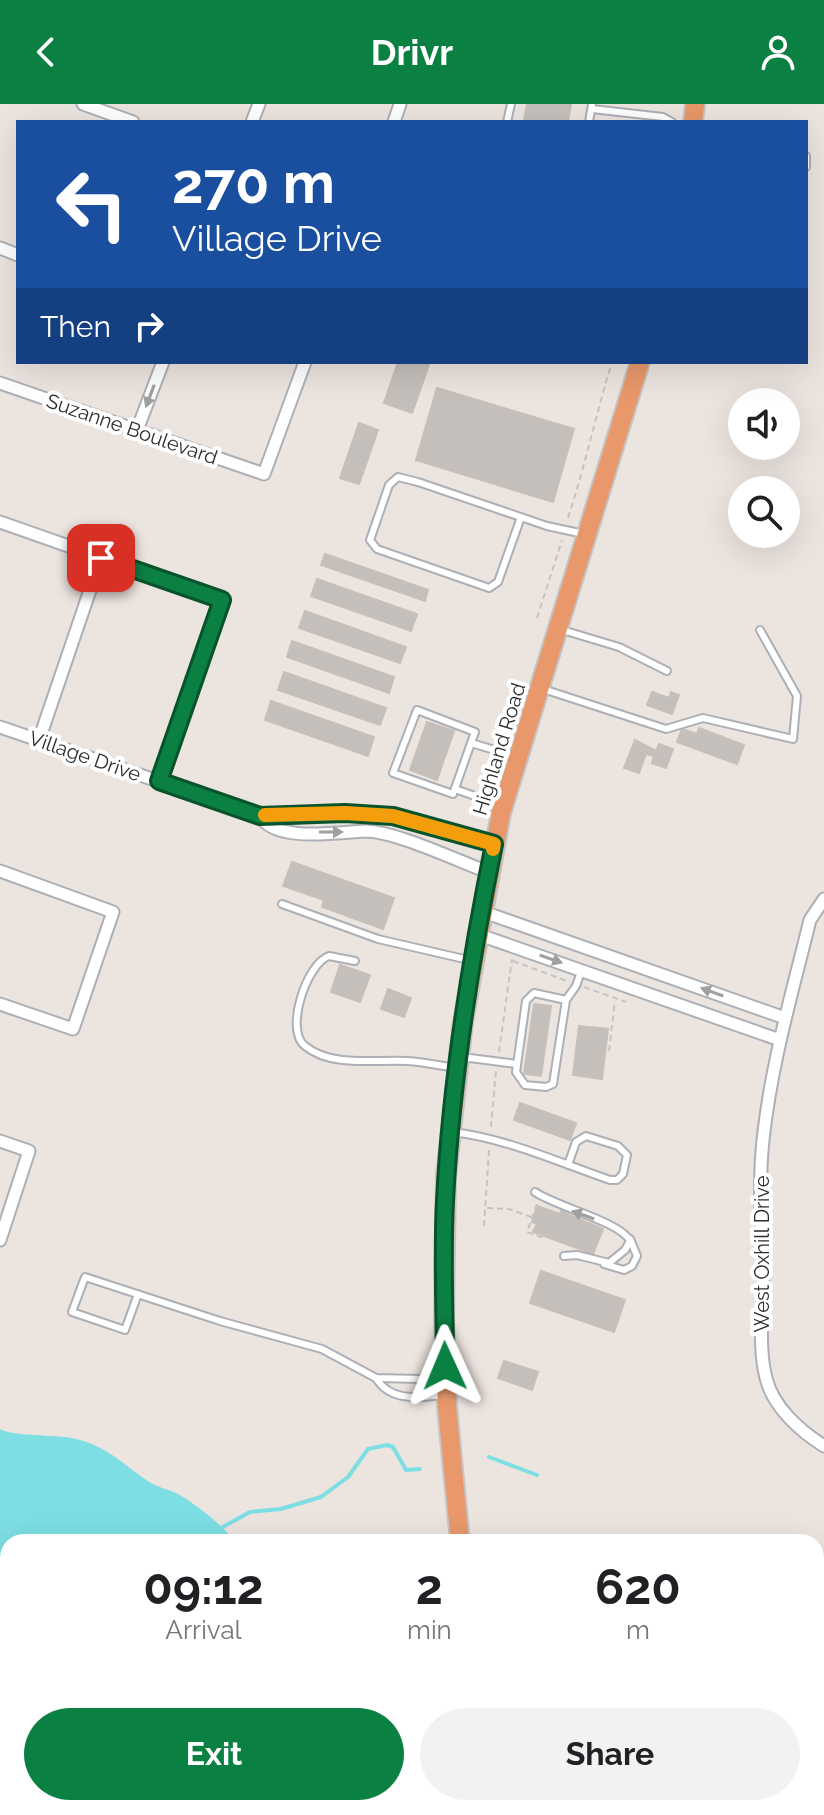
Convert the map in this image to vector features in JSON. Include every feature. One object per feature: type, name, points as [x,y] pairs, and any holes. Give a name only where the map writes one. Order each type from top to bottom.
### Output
[{"type":"highway","name":"Highland Road","points":[[459,1534],[445,1366],[444,1204],[449,1131],[477,934],[504,806],[637,364]]},
{"type":"street","points":[[91,105],[116,110]]},
{"type":"street","points":[[137,430],[162,364]]},
{"type":"street","name":"Suzanne Boulevard","points":[[0,383],[264,474],[304,364]]},
{"type":"street","points":[[0,522],[222,600],[159,781]]},
{"type":"street","points":[[39,740],[101,558]]},
{"type":"street","name":"Village Drive","points":[[0,727],[260,816],[345,813],[393,816],[494,844]]},
{"type":"street","name":"Village Drive","points":[[260,816],[265,824],[285,833],[370,831],[488,872]]},
{"type":"street","points":[[0,871],[113,912],[73,1029],[0,1004]]},
{"type":"street","name":"West Oxhill Drive","points":[[824,899],[810,920],[785,1018],[763,1143],[762,1343],[766,1379],[780,1408],[824,1446]]},
{"type":"street","points":[[481,911],[785,1018]]},
{"type":"street","points":[[477,934],[780,1040]]},
{"type":"street","points":[[584,970],[592,950]]},
{"type":"street","points":[[639,991],[646,969]]},
{"type":"street","points":[[0,1141],[29,1151],[0,1240]]},
{"type":"lane","points":[[630,114],[632,104]]},
{"type":"lane","points":[[592,106],[668,120]]},
{"type":"lane","points":[[521,517],[498,582],[489,588],[377,549],[370,540],[389,485],[398,477],[587,535]]},
{"type":"lane","points":[[559,629],[619,647],[667,671]]},
{"type":"lane","points":[[539,688],[666,729],[703,718],[793,739],[797,696],[760,630]]},
{"type":"lane","points":[[417,710],[475,732],[471,743],[453,794],[393,773],[417,710]]},
{"type":"lane","points":[[471,743],[518,757]]},
{"type":"lane","points":[[455,789],[504,806]]},
{"type":"lane","points":[[282,904],[378,939],[473,961]]},
{"type":"lane","points":[[355,961],[329,956],[315,966],[299,1007],[295,1027],[297,1038],[315,1053],[343,1059],[497,1061],[517,1064]]},
{"type":"lane","points":[[566,1000],[529,995],[526,1001],[516,1072],[525,1085],[546,1087],[553,1084],[566,1000],[584,970]]},
{"type":"lane","points":[[449,1131],[490,1137],[568,1165],[610,1180],[617,1180],[623,1174],[627,1155],[618,1146],[586,1136],[576,1142],[568,1165]]},
{"type":"lane","points":[[535,1192],[550,1203],[620,1228],[628,1236],[637,1256],[632,1266],[624,1270],[577,1255],[564,1256]]},
{"type":"lane","points":[[604,1264],[625,1250],[630,1241],[628,1236]]},
{"type":"lane","points":[[138,1294],[125,1330],[72,1312],[85,1277],[322,1349],[376,1378],[393,1395],[417,1397],[447,1394]]},
{"type":"lane","points":[[376,1378],[421,1379],[445,1366]]},
{"type":"path","points":[[537,618],[592,444],[593,423],[611,364]]},
{"type":"path","points":[[484,1226],[497,1061],[513,946]]},
{"type":"path","points":[[609,1051],[615,998]]},
{"type":"path","points":[[537,1204],[527,1232],[546,1239]]},
{"type":"path","points":[[486,1208],[509,1209],[532,1217]]},
{"type":"water","points":[[0,1429],[72,1438],[97,1446],[151,1483],[177,1493],[194,1504],[228,1534],[0,1534]]},
{"type":"building","points":[[527,104],[571,104],[568,120],[524,120]]},
{"type":"building","points":[[397,364],[429,364],[412,413],[384,403]]},
{"type":"building","points":[[437,388],[574,429],[553,502],[416,460]]},
{"type":"building","points":[[359,423],[378,430],[359,484],[340,478]]},
{"type":"building","points":[[325,554],[428,590],[425,601],[321,565]]},
{"type":"building","points":[[317,579],[417,614],[411,631],[311,596]]},
{"type":"building","points":[[305,611],[406,647],[400,663],[299,628]]},
{"type":"building","points":[[292,641],[394,677],[389,693],[287,657]]},
{"type":"building","points":[[284,672],[386,708],[380,725],[278,690]]},
{"type":"building","points":[[652,692],[669,698],[671,692],[679,695],[672,714],[647,705]]},
{"type":"building","points":[[271,701],[374,737],[368,756],[265,720]]},
{"type":"building","points":[[427,722],[454,731],[437,780],[410,770]]},
{"type":"building","points":[[699,728],[744,745],[737,764],[677,742],[682,729],[697,734]]},
{"type":"building","points":[[635,740],[656,751],[659,744],[673,749],[666,768],[652,763],[654,756],[646,754],[639,773],[624,768]]},
{"type":"building","points":[[292,862],[394,898],[383,929],[322,907],[324,900],[283,886]]},
{"type":"building","points":[[340,965],[370,975],[360,1002],[331,992]]},
{"type":"building","points":[[388,989],[411,998],[404,1017],[381,1009]]},
{"type":"building","points":[[534,1004],[551,1006],[541,1076],[524,1074]]},
{"type":"building","points":[[579,1026],[608,1029],[602,1079],[573,1075]]},
{"type":"building","points":[[520,1103],[576,1123],[570,1140],[514,1120]]},
{"type":"building","points":[[537,1206],[560,1214],[561,1211],[603,1229],[593,1254],[533,1232],[537,1224],[532,1222]]},
{"type":"building","points":[[541,1271],[625,1300],[614,1332],[530,1303]]},
{"type":"building","points":[[504,1361],[538,1372],[532,1390],[498,1378]]},
{"type":"waterway","points":[[221,1528],[250,1512],[281,1509],[321,1497],[348,1477],[368,1449],[387,1445],[393,1447],[406,1470],[420,1469]]},
{"type":"waterway","points":[[489,1457],[537,1475]]},
{"type":"slow traffic","points":[[265,815],[345,813],[393,816],[434,830],[494,844],[493,849]]},
{"type":"route","points":[[101,558],[222,600],[159,781],[260,816],[345,813],[393,816],[434,830],[494,844],[463,1022],[449,1137],[444,1204],[445,1366]]}]
